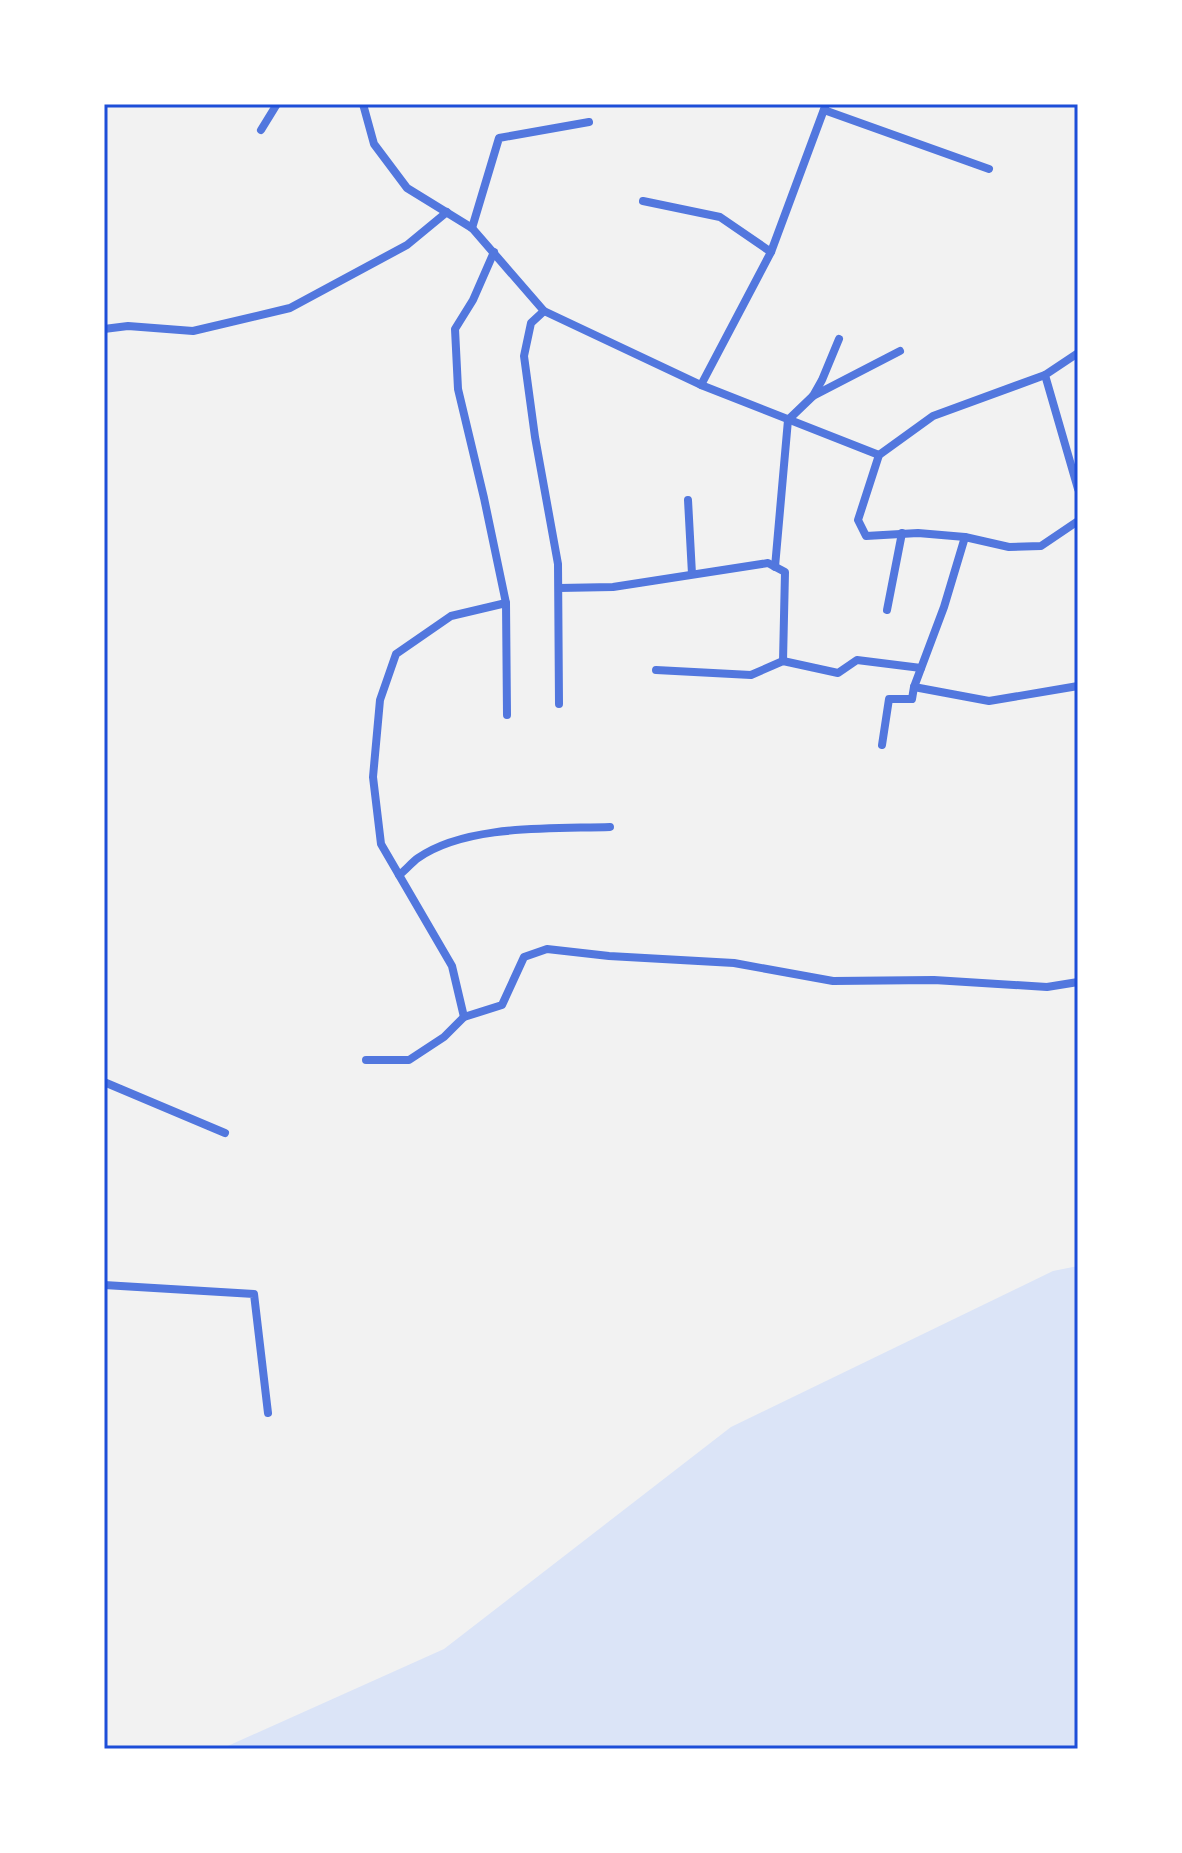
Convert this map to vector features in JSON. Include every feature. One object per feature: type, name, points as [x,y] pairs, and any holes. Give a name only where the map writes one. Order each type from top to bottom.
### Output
[{"type":"street","points":[[261,130],[277,104]]},
{"type":"street","points":[[363,104],[374,144],[407,188],[472,228],[544,311],[701,385],[879,455]]},
{"type":"street","points":[[701,385],[771,252],[825,107],[989,169]]},
{"type":"street","points":[[472,228],[499,138],[589,122]]},
{"type":"street","points":[[643,201],[720,217],[771,252]]},
{"type":"street","points":[[104,329],[128,326],[193,331],[290,308],[407,245],[447,212]]},
{"type":"street","points":[[494,252],[473,300],[455,329],[458,389],[506,603],[507,715]]},
{"type":"street","points":[[544,311],[531,323],[524,356],[558,564],[559,704]]},
{"type":"street","points":[[813,396],[839,339]]},
{"type":"street","points":[[775,567],[788,420],[813,396],[900,351]]},
{"type":"street","points":[[1078,353],[1045,375],[933,416],[879,455],[858,520],[866,536],[902,533],[965,537],[1009,547],[1041,546],[1078,521]]},
{"type":"street","points":[[1045,375],[1078,489]]},
{"type":"street","points":[[688,500],[692,574]]},
{"type":"street","points":[[887,610],[902,533]]},
{"type":"street","points":[[882,745],[889,699],[912,699],[965,537]]},
{"type":"street","points":[[559,588],[613,587],[768,563],[785,572],[783,661]]},
{"type":"street","points":[[464,1017],[452,966],[381,844],[373,777],[380,700],[396,654],[451,616],[506,603]]},
{"type":"street","points":[[656,670],[751,675],[783,661],[838,673],[857,660],[921,668]]},
{"type":"street","points":[[914,687],[989,701],[1078,686]]},
{"type":"street","points":[[399,875],[418,858],[444,845],[492,832],[610,827]]},
{"type":"street","points":[[366,1060],[409,1060],[444,1037],[464,1017],[502,1005],[524,957],[547,949],[734,963],[833,981],[934,980],[1047,987],[1078,982]]},
{"type":"street","points":[[104,1082],[225,1133]]},
{"type":"street","points":[[104,1285],[254,1294],[268,1413]]},
{"type":"shaded area","points":[[1078,1266],[1078,1749],[221,1749],[444,1649],[731,1427],[1053,1271]]}]
